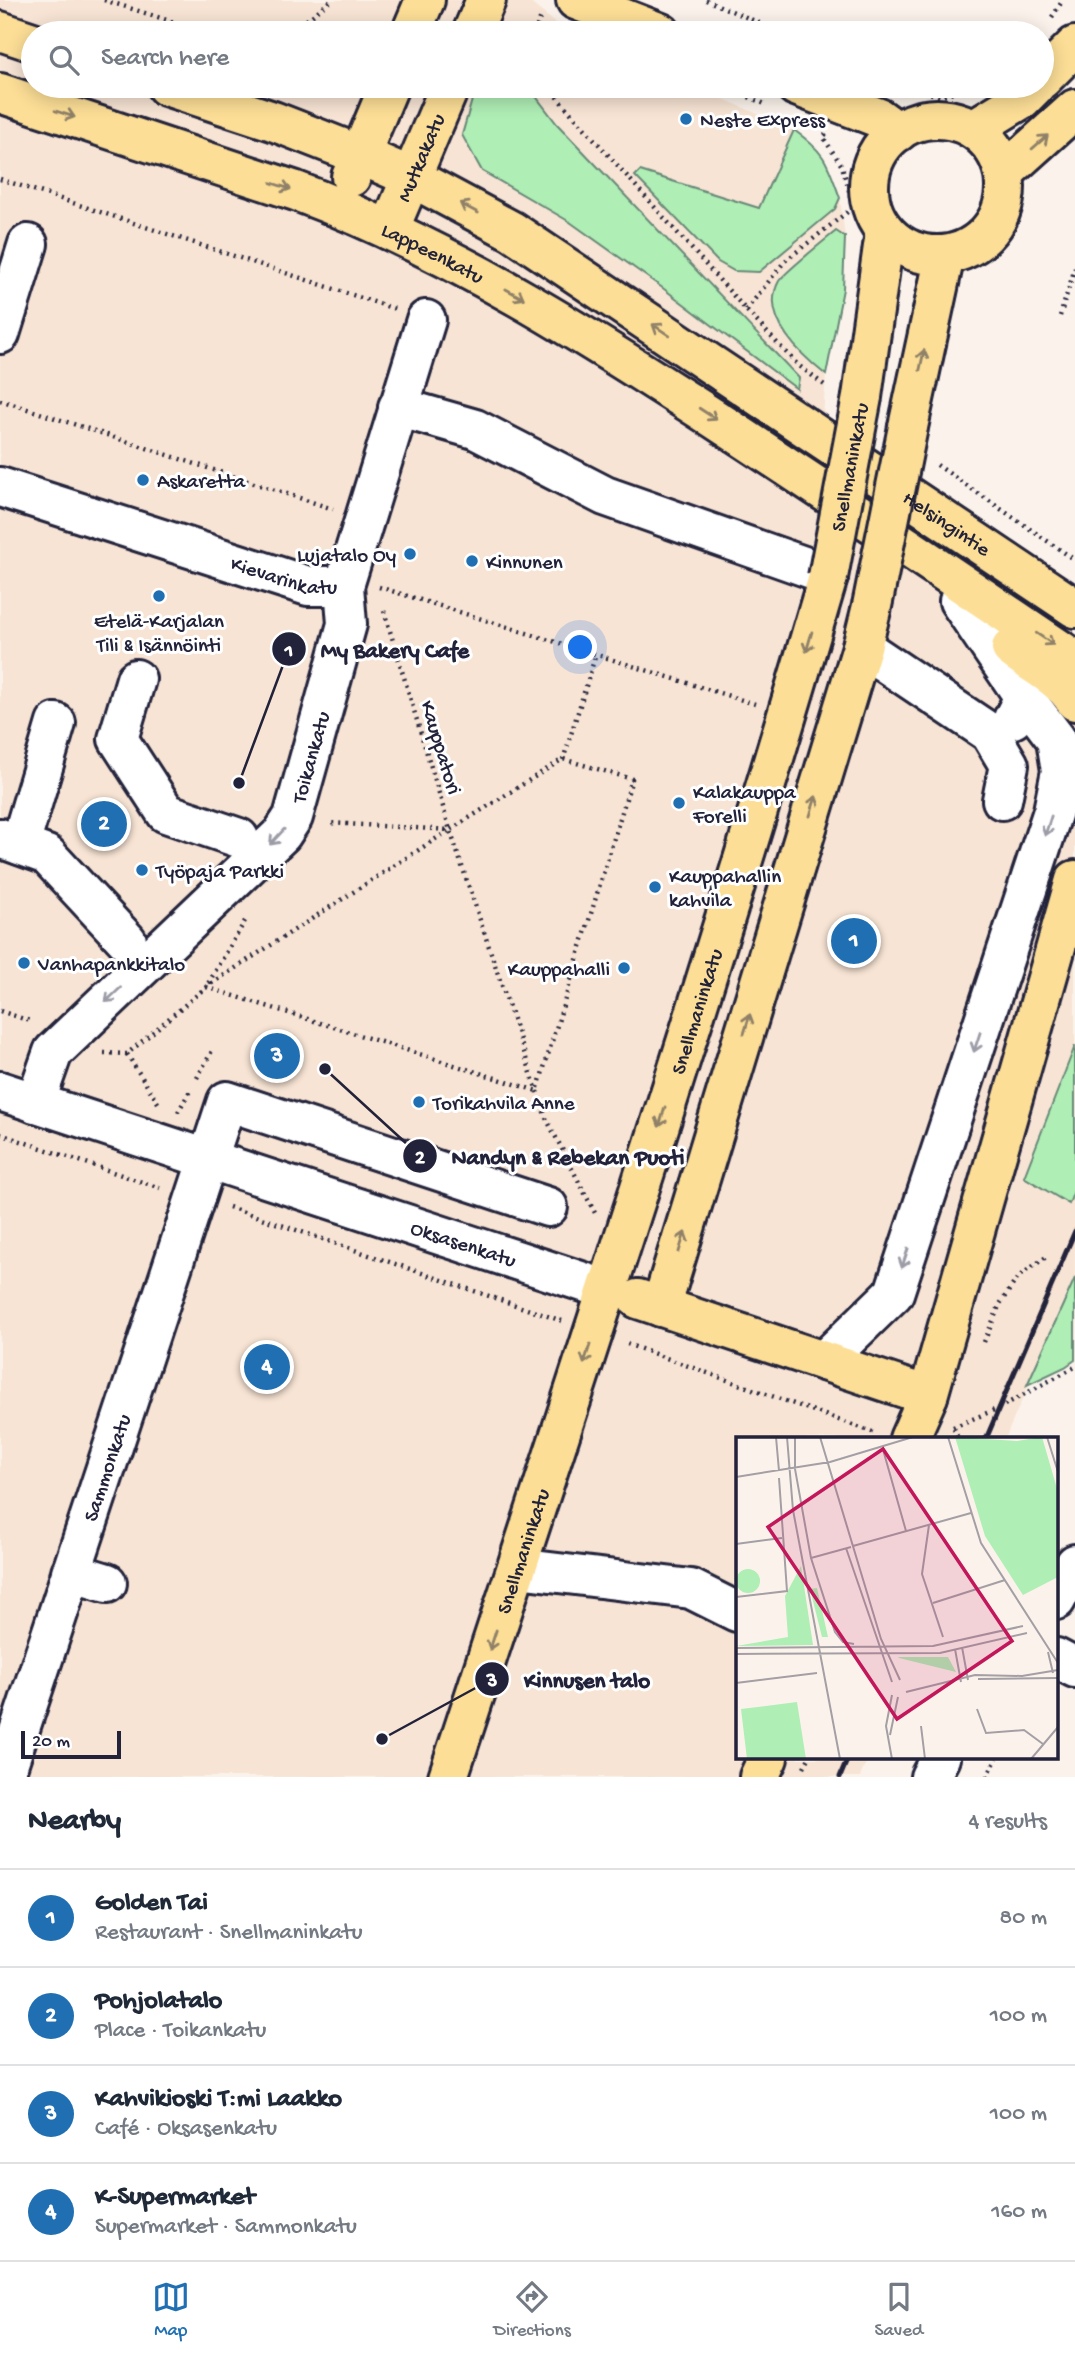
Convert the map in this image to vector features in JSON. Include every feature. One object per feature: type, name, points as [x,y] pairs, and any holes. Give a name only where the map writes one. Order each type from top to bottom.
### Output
[{"type":"main road","points":[[416,21],[425,0]]},
{"type":"main road","points":[[477,21],[486,0]]},
{"type":"main road","points":[[560,6],[616,21]]},
{"type":"main road","points":[[0,31],[21,38]]},
{"type":"main road","points":[[1054,67],[1075,46]]},
{"type":"main road","name":"Lappeenkatu","points":[[0,93],[338,207],[389,230],[467,268],[615,353],[827,493]]},
{"type":"main road","points":[[203,98],[274,121],[411,177]]},
{"type":"main road","points":[[338,207],[384,98]]},
{"type":"main road","name":"Mutkakatu","points":[[389,230],[445,98]]},
{"type":"main road","points":[[827,98],[879,118],[898,132]]},
{"type":"main road","points":[[973,129],[1023,98]]},
{"type":"main road","points":[[1003,173],[1075,109]]},
{"type":"main road","points":[[935,119],[955,122],[973,129],[987,141],[998,156],[1003,173],[1005,196],[998,217],[985,236],[967,249],[945,255],[923,254],[902,246],[886,232],[874,212],[869,190],[872,168],[882,147],[898,132],[916,123],[935,119]]},
{"type":"main road","name":"Helsingintie","points":[[411,177],[512,231],[554,257],[818,438],[1075,608]]},
{"type":"main road","name":"Snellmaninkatu","points":[[448,1777],[608,1290],[788,714],[828,577],[845,392],[886,232]]},
{"type":"main road","points":[[661,1307],[862,647],[945,255]]},
{"type":"main road","name":"Helsingintie","points":[[827,493],[1075,660]]},
{"type":"main road","points":[[907,546],[959,601],[1016,652],[1051,676],[1075,701]]},
{"type":"main road","points":[[894,1437],[928,1396],[1075,880]]},
{"type":"main road","name":"Oksasenkatu","points":[[608,1290],[928,1396]]},
{"type":"main road","points":[[759,1777],[768,1759]]},
{"type":"street","points":[[0,334],[27,244]]},
{"type":"street","name":"Toikankatu","points":[[18,1097],[52,1052],[282,834],[293,817],[346,624],[360,586],[398,407],[426,320]]},
{"type":"street","points":[[398,407],[475,429],[605,496],[815,570],[828,577]]},
{"type":"street","name":"Kievarinkatu","points":[[0,487],[308,586],[360,586]]},
{"type":"street","points":[[824,1361],[894,1293],[1054,811],[1061,771],[1056,739],[1017,712],[959,601]]},
{"type":"street","points":[[862,647],[990,733],[1009,765],[1002,800]]},
{"type":"street","points":[[135,679],[118,739],[166,813],[239,838]]},
{"type":"street","points":[[57,723],[10,842],[47,855],[127,941]]},
{"type":"street","name":"Oksasenkatu","points":[[18,1097],[608,1290]]},
{"type":"street","name":"Sammonkatu","points":[[4,1777],[89,1578],[207,1159],[227,1101],[534,1203],[502,1255]]},
{"type":"street","points":[[1058,1596],[1075,1564]]},
{"type":"street","points":[[517,1568],[691,1589],[736,1612]]},
{"type":"street","points":[[1058,1659],[1075,1668]]},
{"type":"street","points":[[930,1777],[939,1759]]},
{"type":"path","points":[[104,0],[170,21]]},
{"type":"path","points":[[305,21],[332,0]]},
{"type":"path","points":[[706,0],[755,21]]},
{"type":"path","points":[[546,21],[560,6]]},
{"type":"path","points":[[558,98],[746,310],[799,365],[845,392]]},
{"type":"path","points":[[0,179],[426,320]]},
{"type":"path","points":[[746,310],[785,261],[855,206]]},
{"type":"path","points":[[1060,316],[1075,268]]},
{"type":"path","points":[[0,400],[334,509]]},
{"type":"path","points":[[932,461],[1075,559]]},
{"type":"path","points":[[360,586],[596,654],[756,705]]},
{"type":"path","name":"Kauppatori","points":[[360,586],[450,830],[546,1118],[599,1221]]},
{"type":"path","points":[[206,987],[537,1091],[632,779],[564,759],[596,654]]},
{"type":"path","name":"Kauppatori","points":[[127,1055],[206,987],[564,759]]},
{"type":"path","points":[[293,817],[304,822],[450,830]]},
{"type":"path","name":"Kauppatori","points":[[206,987],[248,916]]},
{"type":"path","points":[[76,1030],[103,1053],[127,1055],[162,1110]]},
{"type":"path","points":[[0,1135],[168,1191]]},
{"type":"path","points":[[221,1205],[894,1437]]},
{"type":"path","points":[[979,1353],[1000,1304],[1018,1277],[1046,1257]]},
{"type":"path","points":[[949,1433],[953,1427],[999,1408],[1075,1367]]},
{"type":"path","points":[[953,1427],[957,1437]]},
{"type":"path","points":[[987,1777],[996,1759]]},
{"type":"shaded area","points":[[0,0],[527,0],[553,21],[21,21],[21,98],[473,98],[462,135],[482,171],[570,222],[664,289],[798,378],[557,124],[537,98],[721,98],[794,130],[759,208],[640,172],[635,176],[718,262],[835,209],[840,198],[845,237],[836,231],[780,280],[773,301],[808,361],[826,375],[820,458],[1075,631],[1075,1046],[1024,1177],[1070,1204],[1075,1188],[1075,1278],[1006,1437],[736,1437],[736,1759],[868,1759],[860,1777],[0,1777]]},
{"type":"green space","points":[[473,98],[537,98],[557,124],[799,378],[797,389],[570,222],[482,171],[462,135]]},
{"type":"green space","points":[[794,130],[813,145],[824,159],[840,198],[835,209],[759,272],[734,271],[718,262],[635,176],[640,171],[759,208]]},
{"type":"green space","points":[[836,231],[845,237],[843,289],[826,375],[805,357],[786,334],[774,308],[774,295],[783,276]]},
{"type":"green space","points":[[1075,1046],[1075,1188],[1069,1204],[1024,1177]]},
{"type":"green space","points":[[1075,1278],[1075,1360],[1027,1385]]},
{"type":"railway","points":[[987,1437],[1075,1231]]},
{"type":"railway","points":[[840,1777],[848,1759]]},
{"type":"place","name":"Neste Express","points":[[686,119]]},
{"type":"place","name":"Askaretta","points":[[143,480]]},
{"type":"place","name":"Lujatalo Oy","points":[[410,554]]},
{"type":"place","name":"Kinnunen","points":[[472,561]]},
{"type":"place","name":"Etelä-Karjalan Tili & Isännöinti","points":[[159,596]]},
{"type":"place","name":"My Bakery Cafe","points":[[239,783]]},
{"type":"place","name":"Kalakauppa Forelli","points":[[679,803]]},
{"type":"place","name":"Pohjolatalo","points":[[104,824]]},
{"type":"place","name":"Työpaja Parkki","points":[[142,870]]},
{"type":"place","name":"Kauppahallin kahvila","points":[[655,887]]},
{"type":"place","name":"Golden Tai","points":[[854,941]]},
{"type":"place","name":"Vanhapankkitalo","points":[[24,963]]},
{"type":"place","name":"Kauppahalli","points":[[624,968]]},
{"type":"place","name":"Kahvikioski T:mi Laakko","points":[[277,1056]]},
{"type":"place","name":"Nandyn & Rebekan Puoti","points":[[325,1069]]},
{"type":"place","name":"Torikahvila Anne","points":[[419,1102]]},
{"type":"place","name":"K-Supermarket","points":[[267,1367]]},
{"type":"place","name":"Kinnusen talo","points":[[382,1739]]}]
